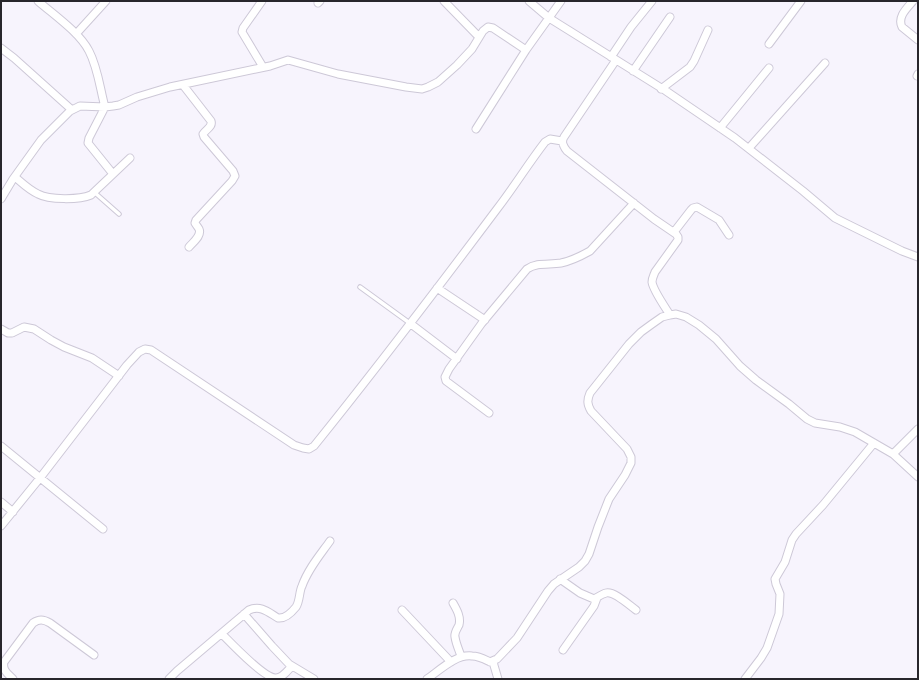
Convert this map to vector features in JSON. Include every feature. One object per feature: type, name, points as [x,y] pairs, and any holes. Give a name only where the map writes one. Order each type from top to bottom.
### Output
[{"type":"street","points":[[38,1],[76,34],[89,51],[95,64],[105,107],[88,142],[113,174]]},
{"type":"street","points":[[76,34],[106,1]]},
{"type":"street","points":[[262,1],[243,28],[242,32],[263,67]]},
{"type":"street","points":[[444,1],[479,37]]},
{"type":"street","points":[[528,1],[549,18],[661,89],[749,148],[835,218],[918,258]]},
{"type":"street","points":[[476,129],[526,50],[561,1]]},
{"type":"street","points":[[652,1],[631,27],[562,141],[567,151],[678,236],[678,240],[655,272],[652,282],[670,315]]},
{"type":"street","points":[[769,44],[801,1]]},
{"type":"street","points":[[913,1],[902,16],[900,25],[918,40]]},
{"type":"street","points":[[633,71],[670,17]]},
{"type":"street","points":[[1,199],[15,176],[42,140],[57,123],[72,110],[80,106],[105,107],[119,105],[137,97],[170,87],[263,67],[288,60],[338,74],[416,89],[428,87],[438,82],[453,69],[466,56],[485,29],[490,27],[526,50]]},
{"type":"street","points":[[661,89],[690,67],[708,30]]},
{"type":"street","points":[[1,48],[72,110]]},
{"type":"street","points":[[749,148],[825,63]]},
{"type":"street","points":[[720,128],[770,68]]},
{"type":"street","points":[[183,84],[212,121],[211,126],[204,132],[204,137],[233,171],[235,176],[196,220],[195,223],[200,231],[200,234],[189,247]]},
{"type":"street","points":[[1,526],[119,376],[140,352],[146,349],[151,350],[294,445],[309,449],[314,446],[411,324],[498,208],[545,142],[550,139],[562,141]]},
{"type":"street","points":[[15,176],[37,194],[54,198],[80,198],[86,197],[94,192],[130,158]]},
{"type":"street","points":[[489,413],[446,381],[446,374],[485,320],[527,269],[535,265],[561,263],[590,251],[634,203]]},
{"type":"street","points":[[674,232],[691,210],[697,207],[719,220],[729,235]]},
{"type":"street","points":[[437,288],[485,320]]},
{"type":"street","points":[[493,662],[517,638],[554,584],[579,567],[586,559],[609,499],[631,463],[631,457],[627,449],[591,411],[587,399],[590,393],[629,344],[662,317],[676,314],[686,317],[699,325],[756,380],[790,404],[807,419],[815,423],[847,429],[874,443],[893,454],[918,477]]},
{"type":"street","points":[[411,324],[457,359]]},
{"type":"street","points":[[1,329],[8,333],[12,333],[24,327],[34,329],[64,347],[92,358],[119,376]]},
{"type":"street","points":[[893,454],[918,429]]},
{"type":"street","points":[[745,678],[761,658],[779,614],[780,594],[775,579],[785,562],[792,540],[824,505],[874,443]]},
{"type":"street","points":[[1,446],[103,529]]},
{"type":"street","points":[[1,502],[12,512]]},
{"type":"street","points":[[169,679],[249,610],[260,608],[278,618],[288,616],[296,607],[302,586],[310,570],[330,540]]},
{"type":"street","points":[[560,579],[580,593],[594,599],[606,593],[616,595],[636,610]]},
{"type":"street","points":[[563,650],[594,606],[597,598]]},
{"type":"street","points":[[453,603],[460,620],[454,637],[461,656]]},
{"type":"street","points":[[402,610],[451,662]]},
{"type":"street","points":[[244,614],[292,666],[314,679]]},
{"type":"street","points":[[13,679],[3,667],[4,662],[33,623],[38,620],[43,620],[50,623],[94,654]]},
{"type":"street","points":[[222,634],[255,666],[267,675],[274,678],[280,677],[292,666]]},
{"type":"street","points":[[427,679],[461,656],[470,655],[493,662]]},
{"type":"street","points":[[493,662],[498,679]]},
{"type":"lane","points":[[94,192],[119,214]]},
{"type":"lane","points":[[360,286],[411,324]]}]
